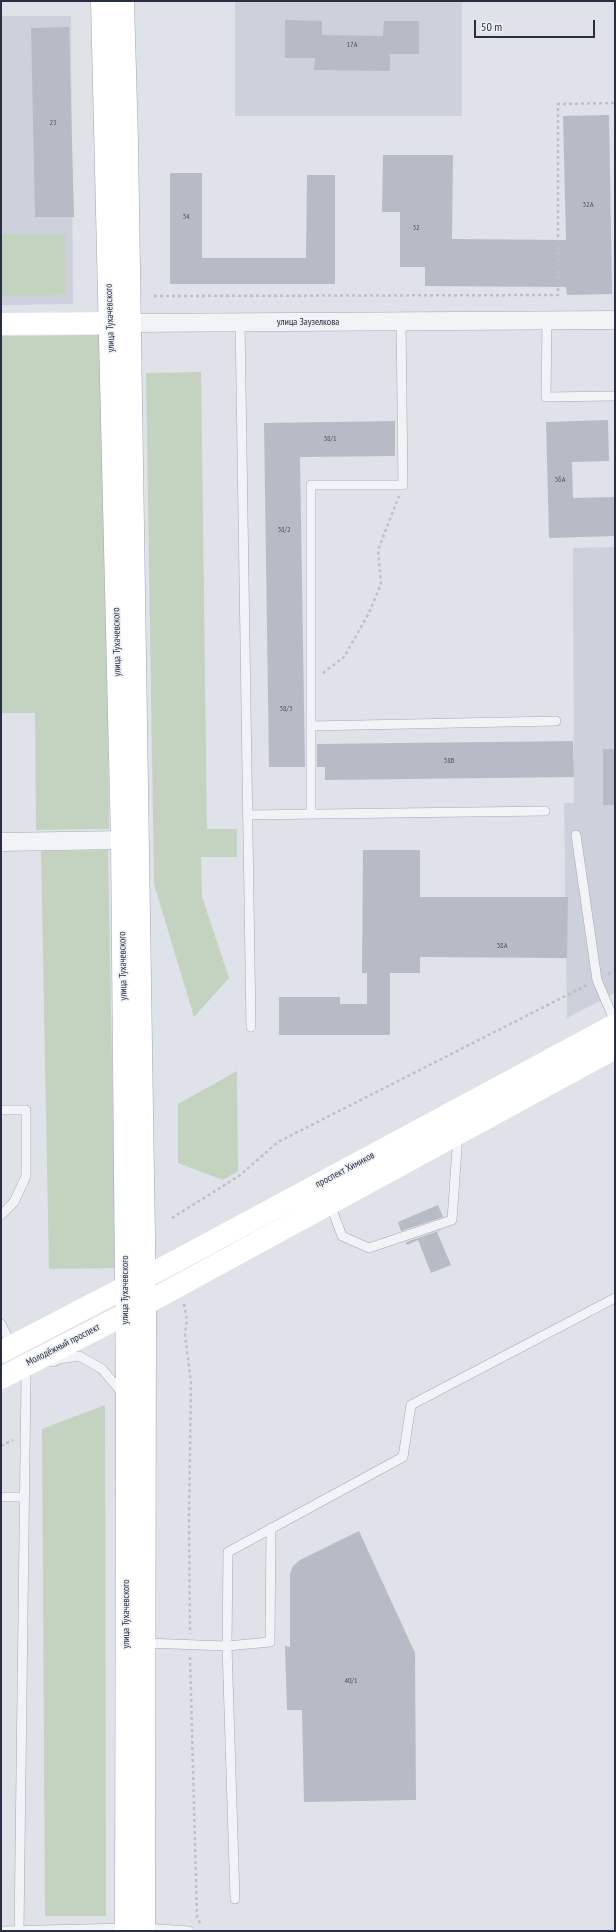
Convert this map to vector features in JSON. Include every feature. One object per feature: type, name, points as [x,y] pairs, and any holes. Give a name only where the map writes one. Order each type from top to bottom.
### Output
[{"type":"main road","name":"улица Тухачевского","points":[[102,1],[120,323],[135,1281],[126,1314],[135,1930]]},
{"type":"main road","name":"улица Тухачевского","points":[[123,1],[127,141],[120,323],[122,840],[135,1281],[145,1304],[145,1643],[135,1930]]},
{"type":"main road","name":"улица Заузелкова","points":[[1,324],[120,323]]},
{"type":"main road","name":"проспект Химиков","points":[[6,1349],[75,1314],[615,1025]]},
{"type":"main road","name":"проспект Химиков","points":[[126,1314],[615,1048]]},
{"type":"main road","name":"Молодёжный проспект","points":[[2,1377],[126,1314]]},
{"type":"street","name":"улица Заузелкова","points":[[120,323],[615,320]]},
{"type":"street","points":[[1,842],[122,840]]},
{"type":"lane","points":[[547,320],[546,397],[615,396]]},
{"type":"lane","points":[[311,814],[311,485],[403,485],[401,321]]},
{"type":"lane","points":[[240,322],[251,1027]]},
{"type":"lane","points":[[311,726],[556,721]]},
{"type":"lane","points":[[247,815],[545,811]]},
{"type":"lane","points":[[576,835],[597,980],[615,1022]]},
{"type":"lane","points":[[1,1110],[26,1110],[26,1176],[14,1202],[1,1215]]},
{"type":"lane","points":[[330,1202],[342,1236],[369,1248],[452,1220],[458,1133]]},
{"type":"lane","points":[[236,1900],[227,1646],[228,1552],[403,1457],[411,1405],[615,1298]]},
{"type":"lane","points":[[1,1324],[6,1349]]},
{"type":"lane","points":[[46,1366],[59,1359],[79,1356],[102,1369],[127,1398]]},
{"type":"lane","points":[[2,1377],[29,1375],[24,1497],[20,1931]]},
{"type":"lane","points":[[1,1497],[24,1497]]},
{"type":"lane","points":[[145,1643],[227,1646],[270,1642],[271,1528]]},
{"type":"lane","points":[[1,1931],[189,1931]]},
{"type":"path","points":[[154,296],[558,295],[558,104],[615,103]]},
{"type":"path","points":[[311,682],[344,657],[370,613],[381,584],[378,550],[403,485]]},
{"type":"path","points":[[172,1218],[239,1176],[278,1142],[615,971]]},
{"type":"path","points":[[184,1300],[187,1320],[185,1334],[191,1383],[189,1519],[190,1644],[197,1917],[200,1924]]},
{"type":"shaded area","points":[[235,1],[462,1],[462,116],[235,116]]},
{"type":"shaded area","points":[[1,16],[71,16],[73,304],[1,305]]},
{"type":"shaded area","points":[[615,547],[615,993],[567,1018],[564,803],[574,803],[573,548]]},
{"type":"green space","points":[[1,234],[65,234],[66,295],[1,296]]},
{"type":"green space","points":[[105,335],[109,829],[36,830],[35,713],[1,713],[1,336]]},
{"type":"green space","points":[[201,372],[207,829],[237,829],[237,857],[201,857],[202,897],[229,978],[194,1017],[154,884],[146,373]]},
{"type":"green space","points":[[108,850],[116,1268],[49,1269],[41,851]]},
{"type":"green space","points":[[237,1071],[238,1171],[223,1180],[178,1163],[178,1104]]},
{"type":"green space","points":[[105,1405],[106,1916],[45,1916],[42,1429]]},
{"type":"building","points":[[285,20],[322,21],[322,35],[383,36],[384,21],[419,21],[419,54],[390,54],[390,71],[314,70],[315,58],[285,58]]},
{"type":"building","points":[[69,27],[74,217],[35,217],[31,28]]},
{"type":"building","points":[[609,115],[612,294],[567,295],[566,287],[425,286],[425,267],[400,267],[400,212],[382,212],[383,155],[453,155],[452,239],[566,240],[563,116]]},
{"type":"building","points":[[170,173],[202,173],[202,258],[306,258],[307,175],[335,175],[335,284],[170,284]]},
{"type":"building","points":[[608,420],[609,461],[572,462],[573,498],[615,497],[615,536],[549,538],[546,422]]},
{"type":"building","points":[[395,421],[395,456],[300,457],[305,767],[269,767],[264,423]]},
{"type":"building","points":[[573,741],[574,777],[325,780],[325,767],[317,767],[317,744]]},
{"type":"building","points":[[603,749],[615,749],[615,805],[603,805]]},
{"type":"building","points":[[363,850],[420,850],[420,897],[568,897],[567,958],[420,957],[420,973],[390,973],[390,1035],[279,1035],[279,997],[340,997],[340,1004],[367,1004],[367,973],[362,973]]},
{"type":"building","points":[[438,1205],[443,1217],[401,1231],[398,1222]]},
{"type":"building","points":[[444,1229],[437,1232],[451,1265],[431,1273],[418,1240],[407,1245],[406,1242]]},
{"type":"building","points":[[359,1531],[415,1653],[416,1800],[304,1802],[302,1710],[287,1710],[285,1646],[290,1647],[290,1574],[293,1566],[300,1560]]}]
